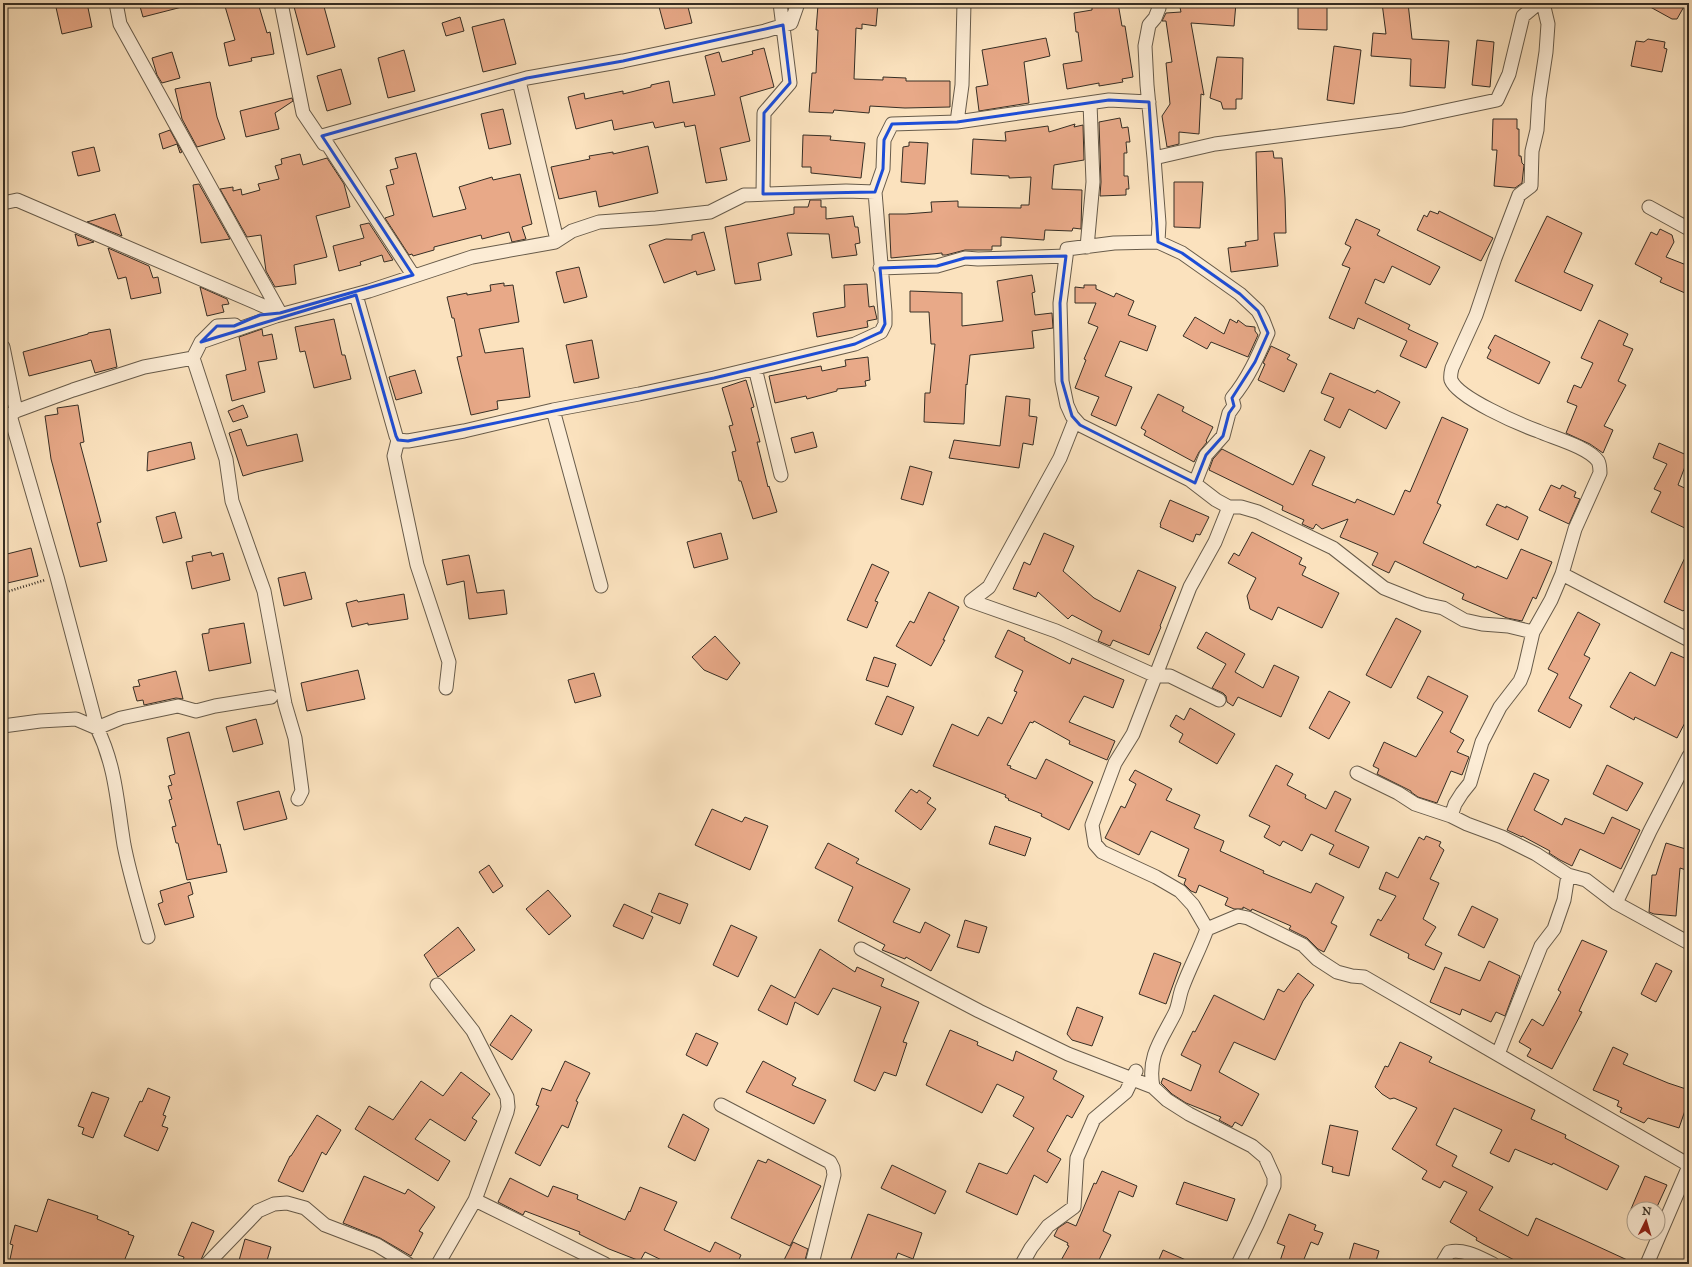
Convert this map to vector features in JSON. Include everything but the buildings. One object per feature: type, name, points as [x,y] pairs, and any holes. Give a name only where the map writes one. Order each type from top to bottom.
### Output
[{"type":"street","points":[[116,3],[120,24],[280,313]]},
{"type":"street","points":[[281,3],[303,114],[413,275]]},
{"type":"street","points":[[763,194],[764,113],[790,83],[780,3]]},
{"type":"street","points":[[413,275],[322,136],[518,81],[623,62],[766,31],[791,23],[798,3]]},
{"type":"street","points":[[957,122],[962,85],[964,3]]},
{"type":"street","points":[[1158,242],[1159,223],[1146,46],[1149,25],[1155,18],[1159,8],[1159,3]]},
{"type":"street","points":[[1154,158],[1216,144],[1252,138],[1402,120],[1497,100],[1509,74],[1523,16],[1535,6],[1543,3],[1548,24],[1546,52],[1539,98],[1537,130],[1532,151],[1531,186],[1519,195],[1494,258],[1476,315],[1450,375],[1451,380],[1457,388],[1474,401],[1536,431],[1582,449],[1597,460],[1600,466],[1600,473],[1575,529],[1562,574],[1551,600],[1533,632],[1524,671],[1520,681],[1500,707],[1482,742],[1470,783],[1455,804],[1451,816]]},
{"type":"street","points":[[518,81],[557,240]]},
{"type":"street","points":[[398,440],[408,441],[464,431],[553,410],[639,394],[855,344],[881,332],[885,324],[874,192],[882,169],[884,140],[892,124],[957,122],[1109,100],[1149,102]]},
{"type":"street","points":[[1087,247],[1093,182],[1090,103]]},
{"type":"street","points":[[201,342],[276,316],[356,295],[472,257],[557,240],[572,231],[599,222],[710,212],[744,195],[846,191],[874,192]]},
{"type":"street","points":[[3,203],[17,200],[280,313]]},
{"type":"street","points":[[1649,207],[1689,228]]},
{"type":"street","points":[[1195,483],[1206,455],[1223,436],[1229,413],[1234,406],[1232,398],[1255,362],[1268,333],[1258,311],[1240,294],[1182,253],[1158,242],[1114,243],[1067,249],[1060,303],[1062,380],[1067,405],[1075,420],[1080,425],[1174,471],[1195,483],[1216,500],[1229,507],[1241,507],[1258,512],[1333,548],[1384,588],[1424,604],[1443,608],[1464,620],[1482,624],[1508,626],[1533,632]]},
{"type":"street","points":[[880,268],[937,266],[964,258],[978,259],[1066,256]]},
{"type":"street","points":[[298,799],[302,791],[294,738],[285,704],[264,591],[232,501],[226,459],[193,358],[201,342],[217,326],[234,326],[260,314],[280,313],[413,275]]},
{"type":"street","points":[[356,295],[398,440],[394,456],[417,565],[449,662],[446,688]]},
{"type":"street","points":[[3,347],[10,413],[57,577],[97,728],[103,740],[113,769],[124,847],[148,937]]},
{"type":"street","points":[[10,413],[73,390],[144,367],[193,358]]},
{"type":"street","points":[[755,368],[781,475]]},
{"type":"street","points":[[553,410],[601,586]]},
{"type":"street","points":[[1075,420],[1060,458],[989,587],[971,601],[1056,631],[1156,676],[1170,676],[1219,700]]},
{"type":"street","points":[[1207,929],[1193,905],[1180,891],[1156,877],[1102,852],[1095,844],[1092,825],[1115,763],[1133,734],[1190,587],[1215,542],[1229,507]]},
{"type":"street","points":[[1562,574],[1689,640]]},
{"type":"street","points":[[3,726],[40,720],[76,719],[97,728],[121,718],[178,706],[196,711],[215,706],[271,697]]},
{"type":"street","points":[[1616,903],[1650,831],[1689,756]]},
{"type":"street","points":[[1357,773],[1398,793],[1415,804],[1451,816],[1467,824],[1502,837],[1536,854],[1568,875],[1586,880],[1616,903],[1689,943]]},
{"type":"street","points":[[1498,1054],[1541,946],[1554,929],[1564,900],[1568,875]]},
{"type":"street","points":[[1153,1088],[1151,1063],[1155,1051],[1175,1012],[1183,986],[1207,929],[1238,916],[1248,918],[1303,946],[1317,959],[1337,972],[1352,976],[1364,977],[1689,1165],[1647,1264]]},
{"type":"street","points":[[861,949],[980,1011],[1068,1054],[1153,1088],[1167,1100],[1189,1114],[1225,1131],[1252,1146],[1266,1156],[1272,1169],[1274,1186],[1258,1225],[1238,1264]]},
{"type":"street","points":[[437,984],[473,1031],[507,1097],[508,1102],[507,1112],[475,1200],[438,1264]]},
{"type":"street","points":[[1022,1264],[1031,1248],[1048,1226],[1074,1207],[1077,1158],[1094,1119],[1126,1092],[1136,1071]]},
{"type":"street","points":[[721,1105],[830,1162],[834,1175],[812,1264]]},
{"type":"street","points":[[475,1200],[606,1264]]},
{"type":"street","points":[[207,1264],[258,1212],[274,1204],[287,1203],[305,1208],[313,1213],[324,1225],[377,1246],[408,1264]]},
{"type":"street","points":[[1442,1264],[1449,1252],[1456,1251],[1469,1253],[1493,1264]]},
{"type":"path","points":[[3,593],[57,577]]},
{"type":"highlighted area","points":[[783,25],[790,83],[764,113],[763,194],[875,192],[883,169],[884,140],[892,124],[957,122],[1109,100],[1149,102],[1158,242],[1182,253],[1240,294],[1258,311],[1268,333],[1255,362],[1232,398],[1234,406],[1229,413],[1223,436],[1206,455],[1195,483],[1080,425],[1072,416],[1062,381],[1060,303],[1066,256],[965,258],[937,266],[880,268],[885,324],[881,332],[855,344],[714,378],[408,441],[398,440],[396,436],[356,295],[201,342],[217,326],[234,326],[260,315],[280,313],[413,275],[322,136],[527,78],[623,61]]}]
